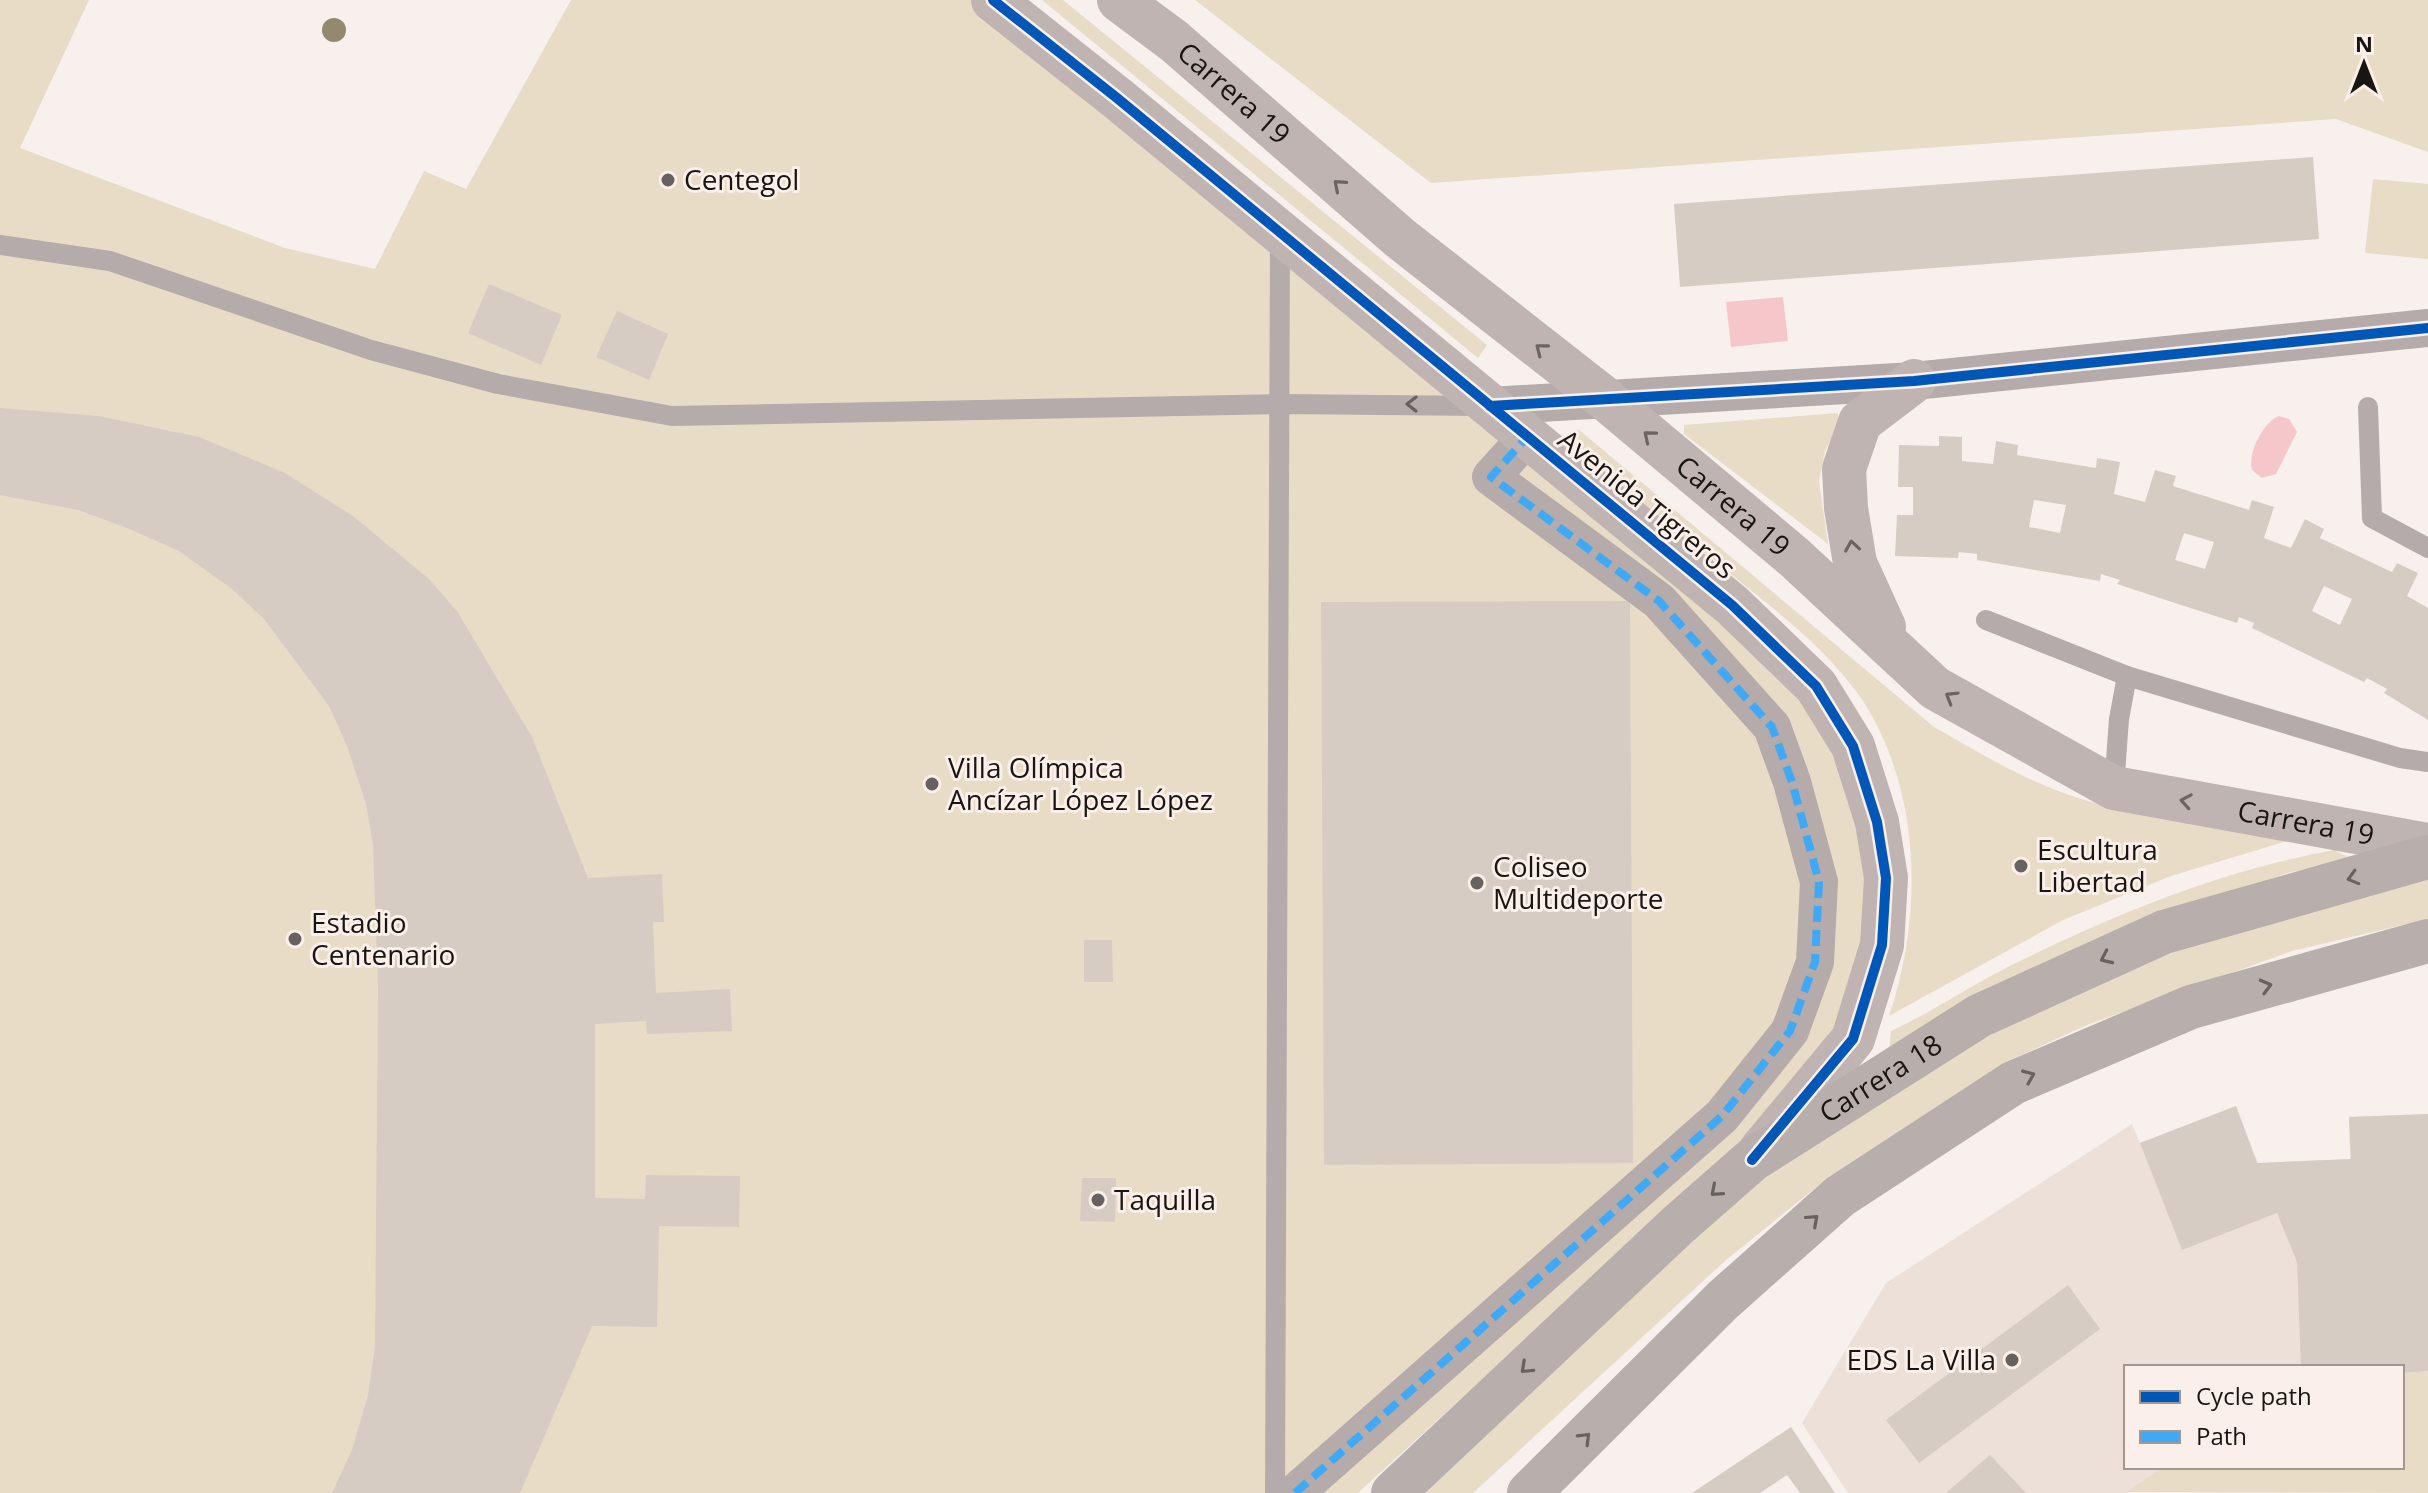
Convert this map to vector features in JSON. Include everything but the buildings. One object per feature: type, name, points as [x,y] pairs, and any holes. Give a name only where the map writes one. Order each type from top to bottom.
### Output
[{"type":"main road","name":"Carrera 18","points":[[1393,1493],[1678,1225],[1752,1160],[1979,1016],[2164,932],[2428,857]]},
{"type":"main road","points":[[1529,1493],[1723,1300],[1840,1196],[2013,1083],[2191,1007],[2428,941]]},
{"type":"street","name":"Avenida Tigreros","points":[[993,0],[1117,98],[1280,236],[1732,605],[1816,686],[1853,746],[1877,822],[1886,878],[1882,945],[1853,1039],[1752,1160]]},
{"type":"street","name":"Carrera 19","points":[[1119,0],[1174,41],[1400,238],[1603,397],[1892,644],[1935,688],[2114,788],[2428,845]]},
{"type":"street","points":[[1490,406],[1914,381],[2428,328]]},
{"type":"street","points":[[1892,644],[1855,563],[1844,469],[1860,422],[1914,381]]},
{"type":"street","points":[[1295,1493],[1722,1116],[1790,1031],[1815,962],[1819,882],[1792,782],[1772,727],[1659,601],[1491,477],[1527,437]]},
{"type":"lane","points":[[1275,1493],[1282,404],[1280,236]]},
{"type":"lane","points":[[0,245],[110,261],[371,350],[498,384],[672,416],[1282,404],[1490,406]]},
{"type":"lane","points":[[2368,407],[2372,518],[2428,548]]},
{"type":"lane","points":[[1986,620],[2127,676],[2400,758],[2428,762]]},
{"type":"lane","points":[[2114,788],[2119,719],[2127,676]]},
{"type":"shaded area","name":"Villa Olímpica Ancízar López López","points":[[0,0],[89,0],[20,148],[285,248],[375,269],[424,171],[466,189],[571,0],[993,0],[1773,648],[1877,822],[1853,1039],[1358,1493],[0,1493]]},
{"type":"shaded area","points":[[1042,0],[1063,0],[1487,345],[1478,358]]},
{"type":"shaded area","points":[[1195,0],[2428,0],[2428,152],[2336,119],[1431,183]]},
{"type":"shaded area","points":[[2373,179],[2428,184],[2428,259],[2365,253]]},
{"type":"shaded area","points":[[1783,297],[1788,341],[1731,347],[1726,302]]},
{"type":"shaded area","points":[[1837,413],[1841,422],[1825,451],[1819,481],[1828,544],[1684,434],[1684,425]]},
{"type":"shaded area","points":[[2279,416],[2289,419],[2297,432],[2276,474],[2262,478],[2252,470],[2254,447],[2267,425]]},
{"type":"shaded area","points":[[1578,429],[1934,727],[2023,776],[2082,799],[2172,820],[2294,839],[2171,876],[2063,920],[1889,1016],[1908,938],[1911,856],[1897,775],[1863,701],[1834,665],[1800,632],[1567,443]]},
{"type":"shaded area","points":[[2334,850],[2354,860],[2291,872],[2171,912],[1889,1052],[1891,1031],[2008,967],[2087,930],[2208,883]]},
{"type":"shaded area","points":[[2428,879],[2428,919],[2292,951],[2087,1025],[2002,1064],[1830,1176],[1726,1260],[1473,1493],[1418,1493],[1768,1169],[1902,1083],[2072,991],[2282,911]]},
{"type":"shaded area","points":[[2236,1106],[2258,1163],[2350,1159],[2349,1117],[2428,1114],[2428,1371],[2404,1373],[2404,1365],[2124,1365],[2124,1469],[2159,1469],[2128,1493],[1848,1493],[1802,1423],[1886,1283],[2132,1124],[2140,1143]]},
{"type":"shaded area","points":[[2428,1371],[2428,1493],[2127,1492],[2159,1469],[2404,1469],[2404,1373]]},
{"type":"marked path","points":[[1295,1493],[1722,1116],[1790,1031],[1815,962],[1819,882],[1792,782],[1772,727],[1659,601],[1491,477],[1527,437]]},
{"type":"cycle path","points":[[993,0],[1117,98],[1732,605],[1816,686],[1853,746],[1877,822],[1886,878],[1882,945],[1853,1039],[1752,1160]]},
{"type":"cycle path","points":[[1490,406],[1914,381],[2428,328]]},
{"type":"place","name":"Centegol","points":[[668,180]]},
{"type":"place","name":"Villa Olímpica Ancízar López López","points":[[932,784]]},
{"type":"place","name":"Escultura Libertad","points":[[2021,866]]},
{"type":"place","name":"Coliseo Multideporte","points":[[1477,883]]},
{"type":"place","name":"Estadio Centenario","points":[[295,939]]},
{"type":"place","name":"Taquilla","points":[[1098,1200]]},
{"type":"place","name":"EDS La Villa","points":[[2012,1360]]}]
